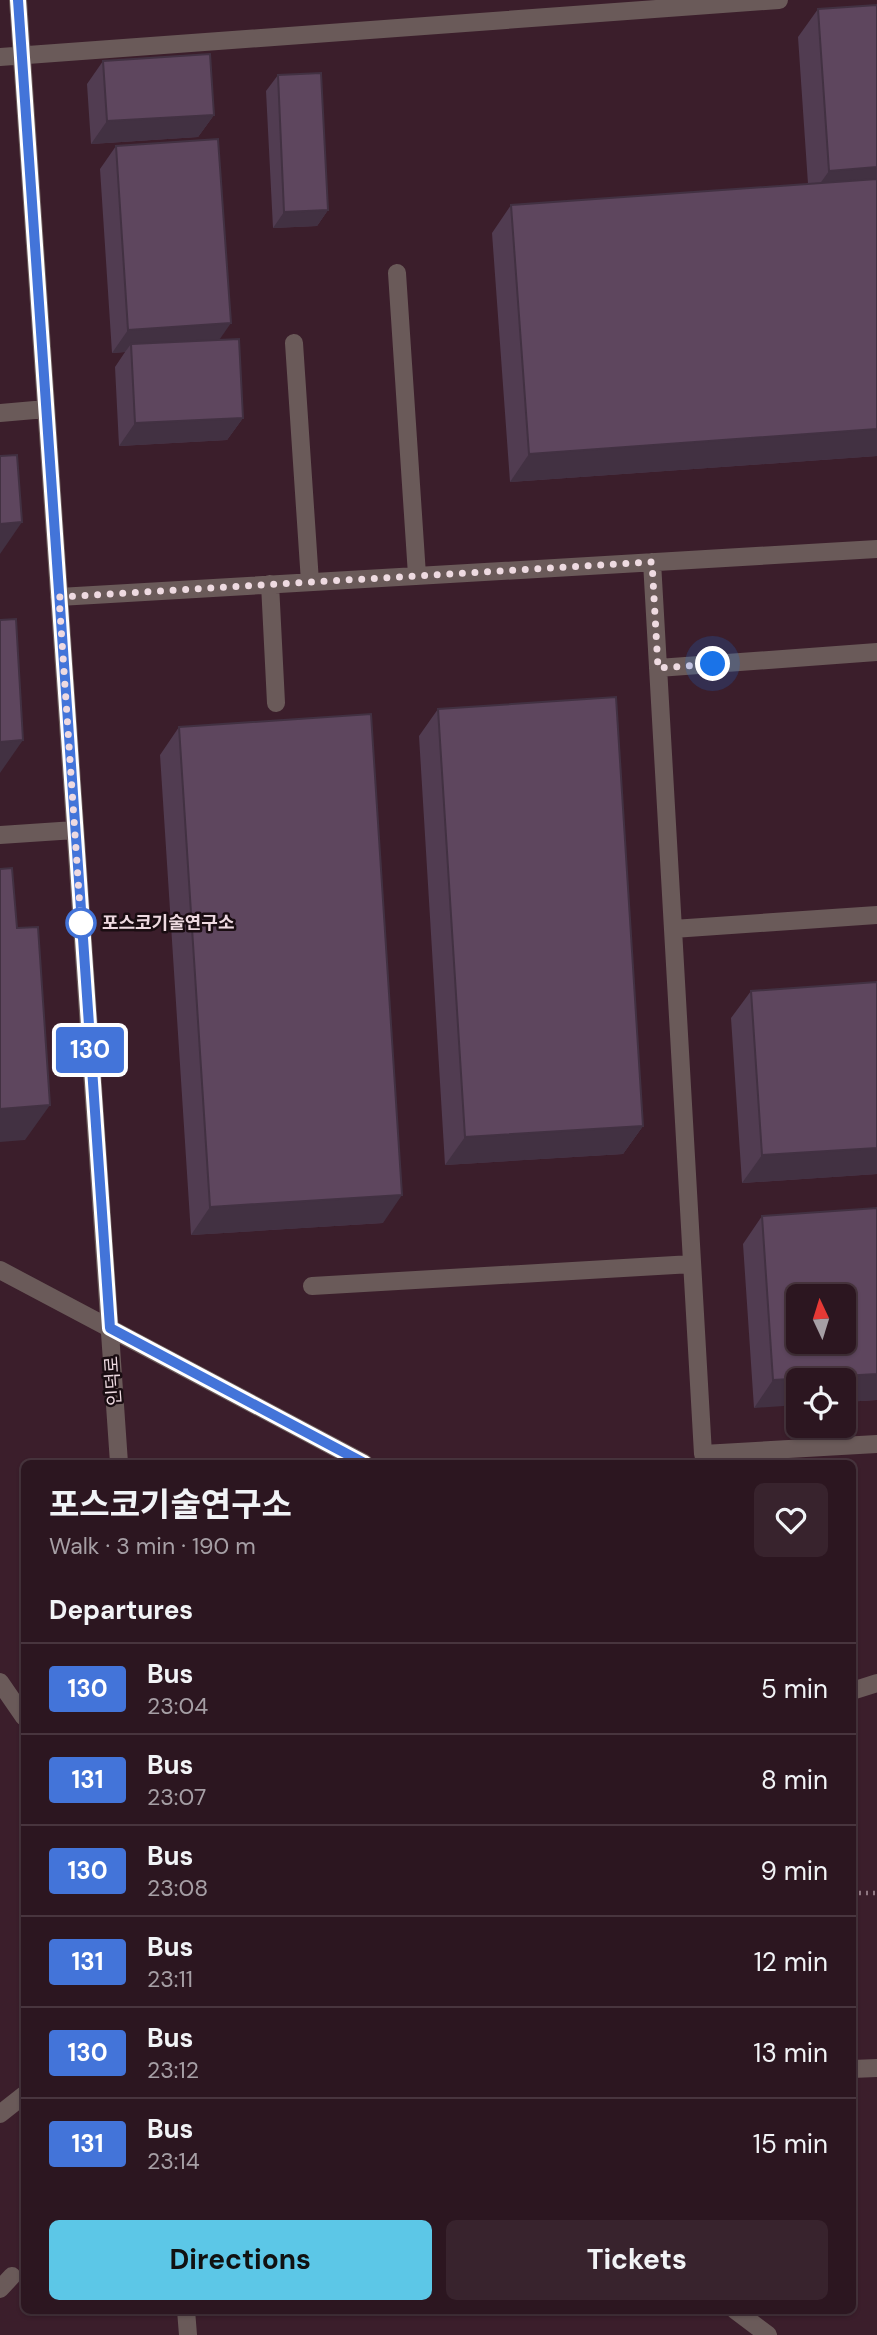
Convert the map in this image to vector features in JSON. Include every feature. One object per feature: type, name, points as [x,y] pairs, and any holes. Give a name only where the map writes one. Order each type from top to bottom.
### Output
[{"type":"street","name":"인덕로","points":[[18,0],[118,1460]]},
{"type":"street","points":[[0,57],[779,0]]},
{"type":"street","points":[[397,273],[417,576]]},
{"type":"street","points":[[294,343],[310,582]]},
{"type":"street","points":[[0,413],[46,409]]},
{"type":"street","points":[[59,597],[877,549]]},
{"type":"street","points":[[652,562],[703,1454],[877,1444]]},
{"type":"street","points":[[270,584],[276,703]]},
{"type":"street","points":[[658,668],[877,652]]},
{"type":"street","points":[[0,835],[75,830]]},
{"type":"street","points":[[673,929],[877,915]]},
{"type":"street","points":[[312,1286],[692,1264]]},
{"type":"street","points":[[0,1270],[358,1460]]},
{"type":"street","points":[[0,1682],[21,1713]]},
{"type":"street","points":[[856,1690],[877,1683]]},
{"type":"street","points":[[856,2070],[877,2068]]},
{"type":"street","points":[[0,2114],[21,2097]]},
{"type":"street","points":[[186,2314],[188,2335]]},
{"type":"street","points":[[740,2314],[768,2335]]},
{"type":"path","points":[[856,1893],[877,1893]]},
{"type":"building","points":[[877,5],[877,167],[829,171],[818,9]]},
{"type":"building","points":[[210,54],[214,115],[107,121],[103,61]]},
{"type":"building","points":[[321,73],[328,210],[284,212],[278,75]]},
{"type":"building","points":[[218,139],[231,323],[128,330],[116,146]]},
{"type":"building","points":[[877,179],[877,429],[529,454],[511,205]]},
{"type":"building","points":[[239,339],[243,418],[135,423],[131,344]]},
{"type":"building","points":[[17,455],[22,522],[0,524],[0,456]]},
{"type":"building","points":[[16,619],[23,740],[0,742],[0,620]]},
{"type":"building","points":[[616,697],[643,1126],[465,1137],[438,709]]},
{"type":"building","points":[[371,714],[402,1195],[210,1207],[179,727]]},
{"type":"building","points":[[12,868],[17,928],[38,927],[50,1105],[0,1109],[0,869]]},
{"type":"building","points":[[877,982],[877,1148],[762,1155],[751,991]]},
{"type":"building","points":[[877,1208],[877,1374],[856,1375],[856,1368],[786,1368],[786,1379],[773,1380],[762,1216]]},
{"type":"bus line","name":"130","points":[[18,0],[110,1328],[358,1460]]},
{"type":"place","name":"포스코기술연구소","points":[[81,923]]},
{"type":"route","points":[[81,923],[59,597],[652,562],[658,668],[713,664]]}]
